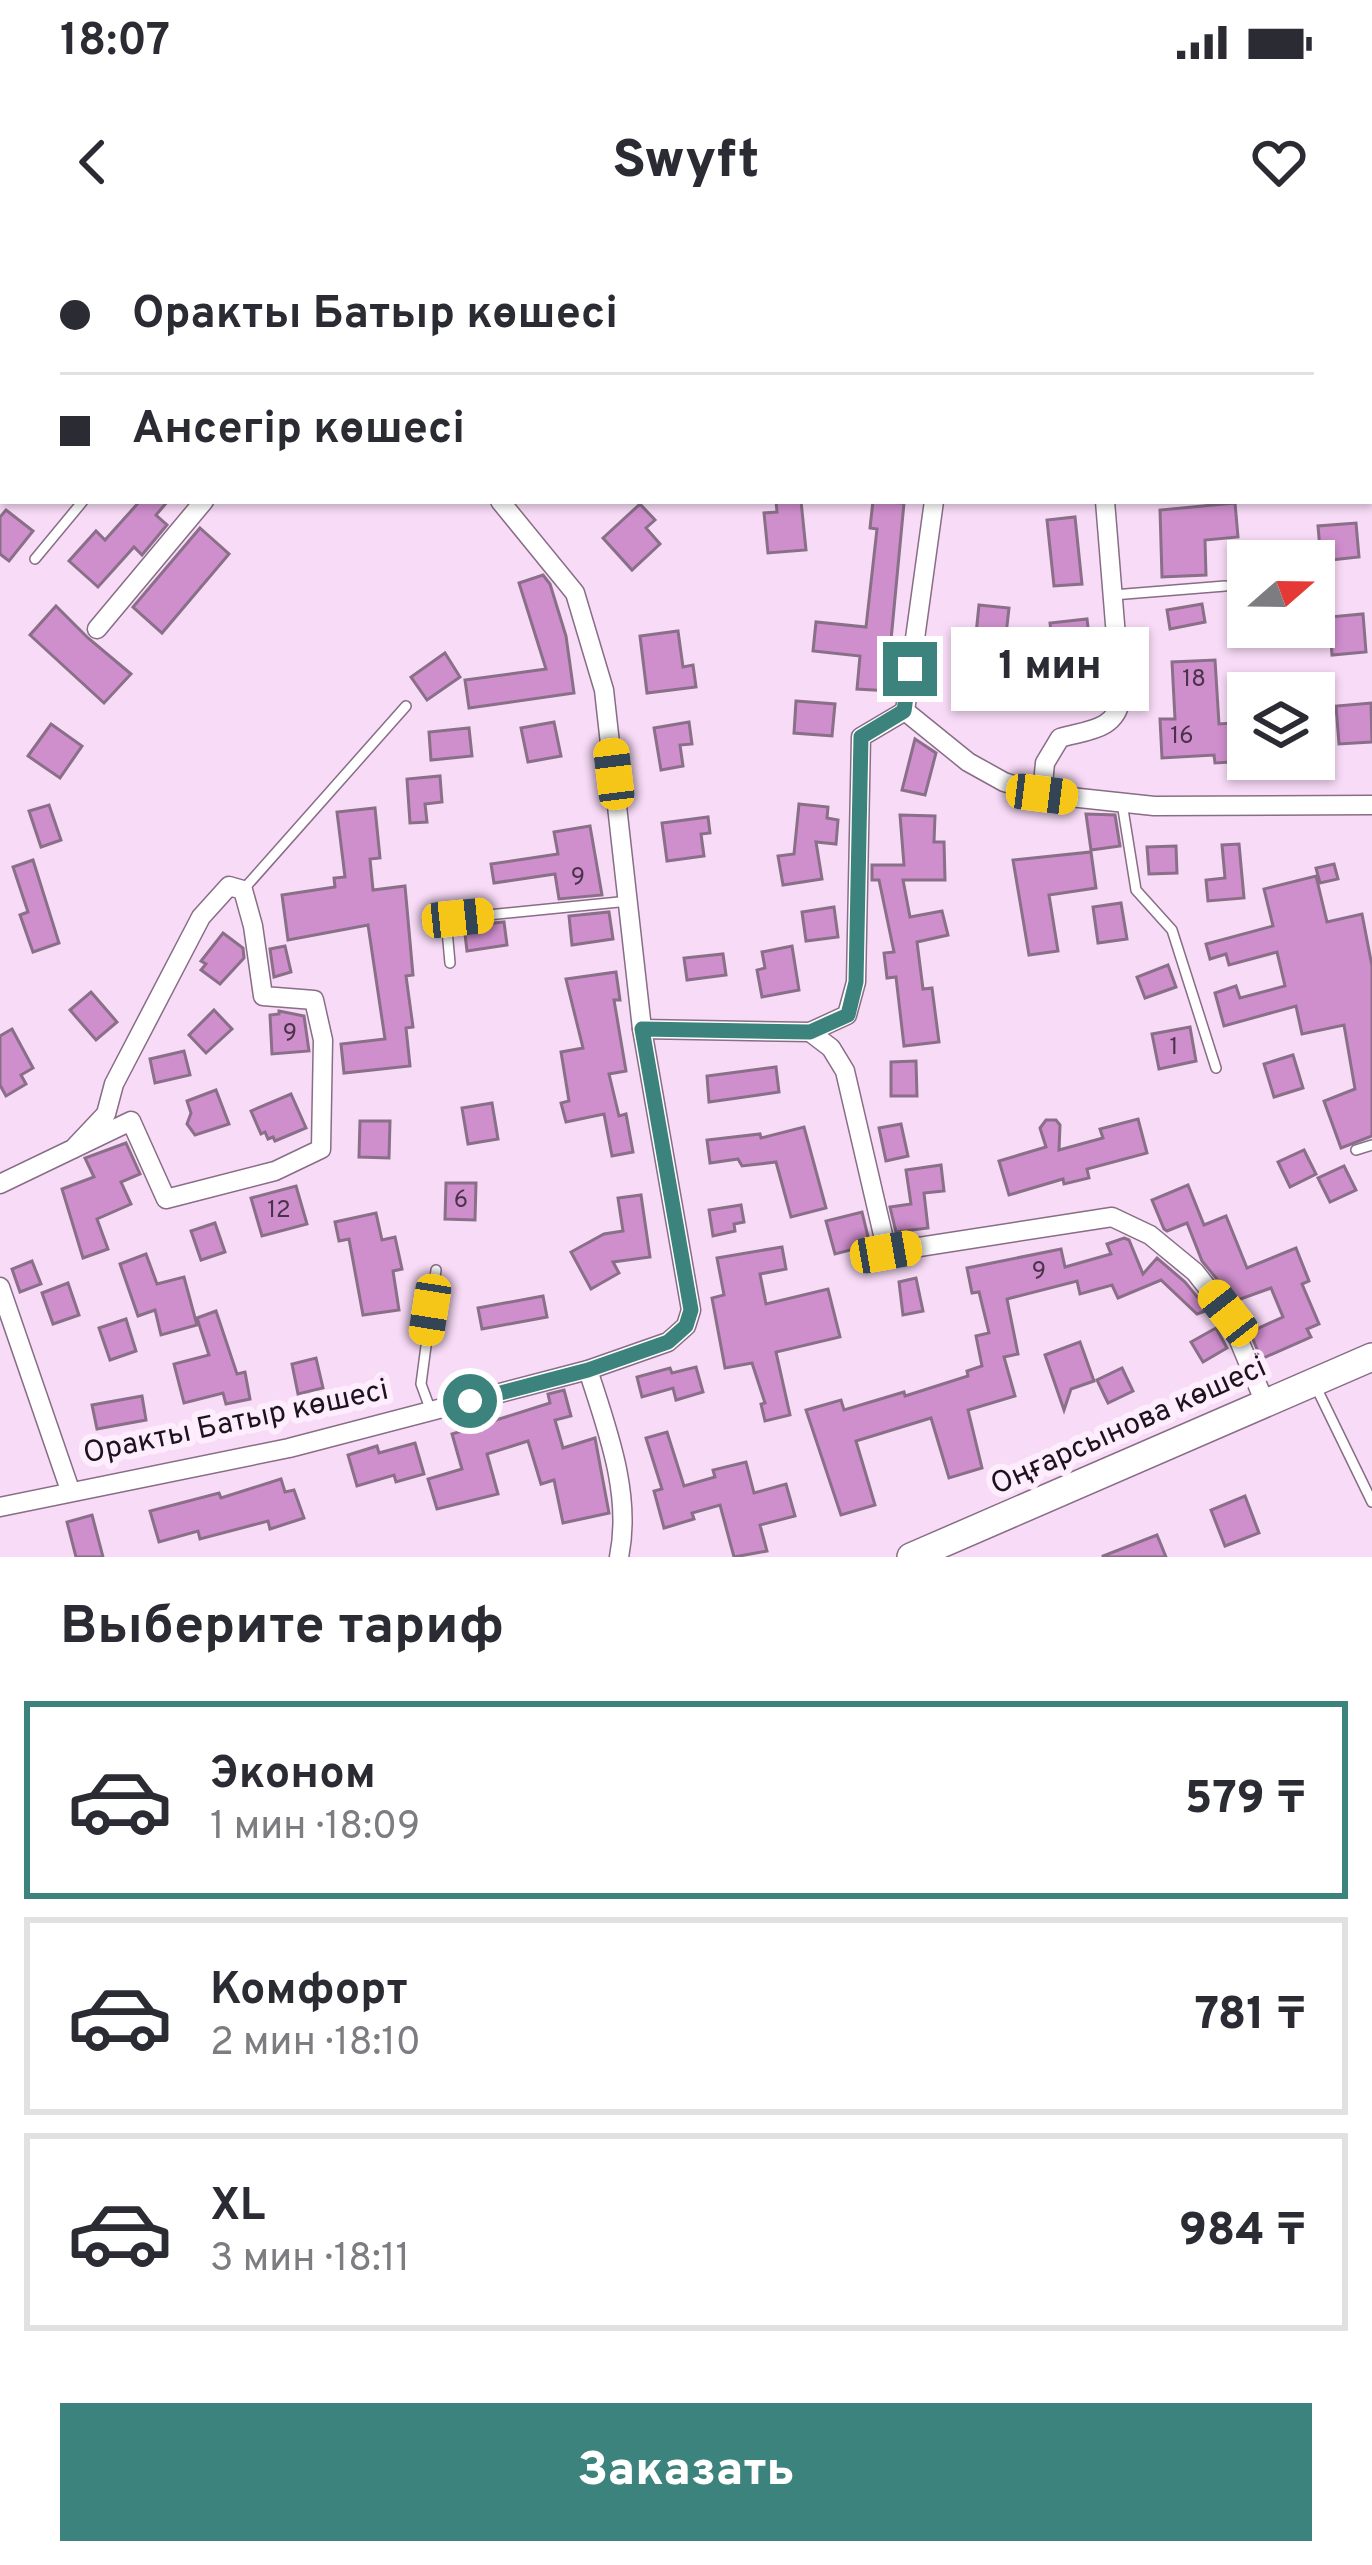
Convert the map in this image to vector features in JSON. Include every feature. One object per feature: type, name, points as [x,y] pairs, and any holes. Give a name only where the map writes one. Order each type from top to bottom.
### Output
[{"type":"main road","name":"Оңғарсынова көшесі","points":[[911,1557],[1372,1357]]},
{"type":"street","points":[[97,629],[201,504]]},
{"type":"street","points":[[502,504],[575,592],[604,690],[642,1029],[810,1032],[848,1015],[856,982],[861,737],[904,711]]},
{"type":"street","points":[[904,711],[934,504]]},
{"type":"street","points":[[1042,794],[1045,763],[1060,738],[1106,727],[1119,712],[1105,504]]},
{"type":"street","points":[[904,711],[968,762],[1004,782],[1042,794],[1278,808],[1372,805]]},
{"type":"street","points":[[0,1184],[74,1149],[131,1121],[166,1199],[274,1171],[321,1149],[323,1040],[314,1000],[263,997],[254,926],[243,890],[229,886],[201,917],[114,1084],[106,1114],[74,1149]]},
{"type":"street","name":"Оракты Батыр көшесі","points":[[0,1507],[289,1448],[588,1370],[668,1342],[686,1326],[691,1310],[642,1029]]},
{"type":"street","points":[[810,1032],[831,1048],[845,1071],[886,1252],[1112,1217],[1150,1235],[1195,1273],[1228,1313],[1265,1403]]},
{"type":"street","points":[[0,1287],[70,1490]]},
{"type":"street","points":[[588,1370],[617,1462],[619,1557]]},
{"type":"lane","points":[[35,559],[81,504]]},
{"type":"lane","points":[[1113,595],[1225,586]]},
{"type":"lane","points":[[243,890],[406,706]]},
{"type":"lane","points":[[1122,802],[1136,890],[1172,930],[1216,1068]]},
{"type":"lane","points":[[450,963],[447,930],[458,918],[628,901]]},
{"type":"lane","points":[[1356,1150],[1372,1144]]},
{"type":"lane","points":[[431,1411],[421,1384],[436,1270]]},
{"type":"lane","points":[[1314,1382],[1372,1502]]},
{"type":"building","points":[[137,504],[165,504],[156,515],[167,525],[142,555],[134,547],[98,587],[69,561],[96,531],[105,540]]},
{"type":"building","points":[[640,504],[655,520],[646,528],[660,544],[632,570],[603,538]]},
{"type":"building","points":[[776,504],[801,504],[806,550],[768,553],[764,513],[777,512]]},
{"type":"building","points":[[873,504],[904,504],[891,640],[899,641],[898,661],[892,660],[890,691],[857,689],[860,656],[813,651],[816,622],[866,627],[877,529],[870,528]]},
{"type":"building","points":[[1235,504],[1238,537],[1205,540],[1206,575],[1162,577],[1160,510]]},
{"type":"building","points":[[6,510],[33,531],[9,561],[0,554],[0,517]]},
{"type":"building","points":[[1075,517],[1082,584],[1054,586],[1047,520]]},
{"type":"building","points":[[1356,523],[1359,557],[1335,560],[1335,540],[1319,540],[1318,526]]},
{"type":"building","points":[[200,528],[229,554],[162,633],[133,607]]},
{"type":"building","points":[[543,575],[566,636],[574,693],[469,708],[465,680],[546,669],[519,583]]},
{"type":"building","points":[[1202,604],[1205,622],[1170,629],[1167,610]]},
{"type":"building","points":[[979,605],[1009,608],[1004,652],[1013,653],[1009,682],[979,678],[984,635],[976,634]]},
{"type":"building","points":[[56,606],[131,674],[104,703],[30,635]]},
{"type":"building","points":[[1363,614],[1366,652],[1332,655],[1335,616]]},
{"type":"building","points":[[1087,619],[1097,701],[1060,704],[1050,623]]},
{"type":"building","points":[[678,631],[683,667],[693,665],[696,687],[647,693],[640,636]]},
{"type":"building","points":[[445,653],[460,677],[427,700],[411,677]]},
{"type":"building","points":[[1215,660],[1219,724],[1227,723],[1227,762],[1215,763],[1214,755],[1162,758],[1160,719],[1175,719],[1172,662]]},
{"type":"building","points":[[796,701],[835,704],[832,736],[794,733]]},
{"type":"building","points":[[1371,703],[1372,742],[1339,744],[1336,706]]},
{"type":"building","points":[[554,722],[561,756],[528,762],[521,728]]},
{"type":"building","points":[[689,722],[692,744],[680,745],[683,766],[661,770],[654,728]]},
{"type":"building","points":[[51,724],[82,746],[60,778],[28,756]]},
{"type":"building","points":[[469,728],[472,756],[431,760],[429,732]]},
{"type":"building","points":[[915,739],[936,753],[925,795],[902,790]]},
{"type":"building","points":[[440,776],[442,802],[425,804],[427,822],[410,823],[407,779]]},
{"type":"building","points":[[799,804],[828,807],[827,818],[838,820],[836,844],[816,842],[822,879],[783,885],[778,856],[794,854]]},
{"type":"building","points":[[49,805],[61,840],[41,847],[29,811]]},
{"type":"building","points":[[375,808],[380,858],[370,859],[373,890],[405,886],[413,975],[406,976],[413,1027],[406,1028],[410,1066],[344,1073],[341,1044],[385,1039],[368,925],[288,940],[282,895],[335,887],[334,878],[345,877],[337,812]]},
{"type":"building","points":[[1086,814],[1115,815],[1120,846],[1091,850]]},
{"type":"building","points":[[900,815],[935,816],[934,842],[944,842],[945,880],[903,880],[910,917],[942,911],[948,935],[917,942],[923,989],[932,988],[939,1042],[904,1046],[896,977],[887,978],[884,953],[894,952],[879,880],[872,880],[872,865],[904,865]]},
{"type":"building","points":[[708,817],[710,833],[701,834],[704,856],[667,861],[662,823]]},
{"type":"building","points":[[590,826],[602,895],[559,899],[555,874],[494,883],[491,864],[558,854],[554,832]]},
{"type":"building","points":[[1239,844],[1244,898],[1208,901],[1206,880],[1225,878],[1222,845]]},
{"type":"building","points":[[1176,846],[1177,873],[1149,874],[1147,847]]},
{"type":"building","points":[[1091,852],[1096,888],[1049,895],[1058,951],[1029,955],[1013,860]]},
{"type":"building","points":[[33,860],[59,943],[33,952],[20,915],[28,912],[13,867]]},
{"type":"building","points":[[1334,864],[1338,879],[1320,883],[1316,868]]},
{"type":"building","points":[[1316,876],[1327,922],[1362,914],[1372,966],[1372,1136],[1341,1148],[1324,1101],[1355,1089],[1344,1025],[1302,1034],[1296,1006],[1224,1026],[1215,993],[1236,986],[1240,998],[1285,986],[1277,952],[1229,965],[1226,954],[1210,959],[1206,944],[1273,926],[1264,889]]},
{"type":"building","points":[[1121,903],[1127,939],[1098,943],[1093,907]]},
{"type":"building","points":[[834,907],[838,937],[806,941],[802,912]]},
{"type":"building","points":[[609,912],[613,939],[572,945],[569,916]]},
{"type":"building","points":[[504,922],[507,945],[467,951],[464,926]]},
{"type":"building","points":[[223,933],[243,948],[244,958],[220,984],[201,970],[206,964],[201,961]]},
{"type":"building","points":[[285,946],[291,972],[274,977],[270,949]]},
{"type":"building","points":[[792,946],[799,990],[762,997],[757,970],[765,968],[762,952]]},
{"type":"building","points":[[723,954],[726,975],[687,980],[684,958]]},
{"type":"building","points":[[1168,965],[1176,987],[1145,998],[1137,977]]},
{"type":"building","points":[[616,972],[620,1000],[614,1000],[626,1071],[609,1074],[619,1116],[626,1114],[633,1152],[612,1156],[604,1114],[566,1122],[561,1103],[569,1101],[561,1052],[583,1048],[566,979]]},
{"type":"building","points":[[91,992],[117,1022],[96,1040],[70,1010]]},
{"type":"building","points":[[214,1010],[232,1029],[206,1053],[189,1035]]},
{"type":"building","points":[[279,1011],[304,1016],[309,1051],[272,1054],[270,1015]]},
{"type":"building","points":[[1190,1027],[1196,1061],[1159,1069],[1152,1034]]},
{"type":"building","points":[[12,1029],[33,1068],[21,1075],[26,1084],[6,1096],[0,1085],[0,1036]]},
{"type":"building","points":[[184,1051],[190,1075],[155,1083],[150,1059]]},
{"type":"building","points":[[1293,1055],[1303,1088],[1274,1097],[1264,1064]]},
{"type":"building","points":[[916,1061],[917,1096],[891,1096],[891,1062]]},
{"type":"building","points":[[776,1067],[779,1092],[709,1102],[707,1076]]},
{"type":"building","points":[[216,1090],[229,1124],[195,1135],[187,1124],[191,1113],[187,1101]]},
{"type":"building","points":[[291,1094],[306,1128],[275,1141],[268,1139],[251,1111]]},
{"type":"building","points":[[492,1103],[498,1139],[468,1144],[462,1108]]},
{"type":"building","points":[[1138,1119],[1147,1153],[1087,1169],[1089,1178],[1064,1184],[1063,1179],[1009,1195],[999,1161],[1046,1147],[1040,1128],[1046,1120],[1060,1125],[1059,1150],[1103,1138],[1100,1129]]},
{"type":"building","points":[[360,1121],[390,1121],[389,1158],[359,1157]]},
{"type":"building","points":[[901,1124],[908,1156],[886,1161],[879,1128]]},
{"type":"building","points":[[804,1127],[826,1208],[791,1217],[776,1162],[710,1163],[707,1140],[760,1134],[761,1138]]},
{"type":"building","points":[[126,1143],[140,1174],[121,1182],[131,1204],[97,1219],[108,1249],[83,1258],[62,1189],[94,1177],[85,1158]]},
{"type":"building","points":[[1304,1150],[1316,1174],[1290,1187],[1278,1162]]},
{"type":"building","points":[[941,1165],[944,1191],[924,1193],[928,1228],[896,1232],[890,1207],[911,1204],[906,1170]]},
{"type":"building","points":[[1344,1166],[1356,1190],[1330,1202],[1318,1178]]},
{"type":"building","points":[[446,1183],[476,1183],[475,1220],[445,1219]]},
{"type":"building","points":[[1188,1185],[1204,1225],[1226,1216],[1247,1268],[1296,1248],[1309,1281],[1302,1284],[1319,1324],[1307,1329],[1311,1337],[1261,1359],[1250,1332],[1283,1317],[1271,1288],[1235,1301],[1202,1261],[1187,1223],[1164,1229],[1152,1200]]},
{"type":"building","points":[[296,1186],[307,1224],[262,1236],[251,1198]]},
{"type":"building","points":[[641,1195],[650,1257],[613,1262],[619,1273],[591,1289],[571,1252],[604,1234],[623,1231],[618,1198]]},
{"type":"building","points":[[741,1205],[744,1222],[734,1224],[735,1231],[713,1236],[709,1210]]},
{"type":"building","points":[[862,1212],[870,1245],[835,1254],[826,1221]]},
{"type":"building","points":[[376,1213],[382,1240],[395,1237],[402,1269],[393,1271],[399,1310],[363,1315],[349,1239],[339,1241],[335,1222]]},
{"type":"building","points":[[215,1223],[225,1252],[201,1260],[191,1231]]},
{"type":"building","points":[[1124,1238],[1143,1274],[1157,1258],[1208,1310],[1197,1314],[1161,1280],[1118,1298],[1112,1285],[1080,1294],[1077,1281],[1007,1299],[1018,1354],[1004,1357],[1015,1396],[968,1410],[982,1468],[949,1478],[931,1418],[856,1441],[875,1505],[841,1515],[806,1410],[841,1400],[844,1410],[904,1392],[905,1396],[968,1376],[967,1371],[982,1366],[976,1336],[989,1333],[979,1292],[972,1293],[967,1268],[1061,1249],[1065,1267],[1111,1254],[1107,1244]]},
{"type":"building","points":[[782,1247],[786,1269],[760,1274],[766,1304],[828,1289],[840,1337],[776,1352],[790,1415],[765,1421],[761,1404],[765,1403],[752,1363],[725,1368],[712,1298],[724,1295],[717,1258]]},
{"type":"building","points":[[146,1254],[157,1284],[184,1277],[197,1325],[161,1335],[155,1310],[138,1316],[120,1264]]},
{"type":"building","points":[[32,1261],[41,1284],[20,1292],[12,1269]]},
{"type":"building","points":[[916,1278],[923,1311],[903,1315],[899,1282]]},
{"type":"building","points":[[68,1283],[79,1315],[53,1324],[42,1293]]},
{"type":"building","points":[[543,1296],[547,1317],[482,1329],[478,1308]]},
{"type":"building","points":[[216,1311],[237,1374],[245,1372],[250,1399],[226,1404],[223,1393],[184,1403],[174,1364],[209,1355],[197,1318]]},
{"type":"building","points":[[126,1319],[136,1351],[110,1360],[99,1328]]},
{"type":"building","points":[[1216,1328],[1227,1348],[1203,1362],[1191,1342]]},
{"type":"building","points":[[1080,1342],[1094,1381],[1071,1389],[1064,1410],[1045,1355]]},
{"type":"building","points":[[316,1358],[323,1388],[298,1394],[292,1364]]},
{"type":"building","points":[[696,1367],[703,1392],[676,1400],[673,1388],[642,1397],[637,1377]]},
{"type":"building","points":[[1122,1368],[1133,1391],[1108,1403],[1097,1380]]},
{"type":"building","points":[[564,1390],[571,1416],[555,1420],[563,1448],[595,1438],[609,1513],[563,1523],[554,1480],[541,1484],[528,1441],[487,1454],[498,1494],[437,1509],[428,1479],[462,1469],[452,1434],[550,1403],[548,1394]]},
{"type":"building","points":[[142,1396],[146,1420],[97,1429],[92,1405]]},
{"type":"building","points":[[667,1432],[684,1486],[715,1477],[713,1470],[746,1462],[754,1493],[786,1484],[795,1516],[760,1525],[767,1551],[734,1557],[720,1505],[664,1528],[654,1491],[662,1489],[646,1438]]},
{"type":"building","points":[[415,1443],[424,1474],[396,1482],[394,1475],[357,1486],[348,1455],[377,1446],[379,1453]]},
{"type":"building","points":[[281,1479],[285,1492],[294,1490],[304,1518],[270,1529],[268,1521],[200,1539],[198,1531],[159,1542],[150,1511],[219,1493],[221,1498]]},
{"type":"building","points":[[1245,1496],[1259,1533],[1225,1546],[1211,1510]]},
{"type":"building","points":[[92,1515],[103,1557],[76,1557],[67,1522]]},
{"type":"building","points":[[1157,1535],[1166,1557],[1103,1557],[1103,1556]]},
{"type":"route","points":[[470,1401],[588,1370],[668,1342],[686,1326],[691,1310],[642,1029],[810,1032],[848,1015],[856,982],[861,737],[904,711],[910,669]]}]
